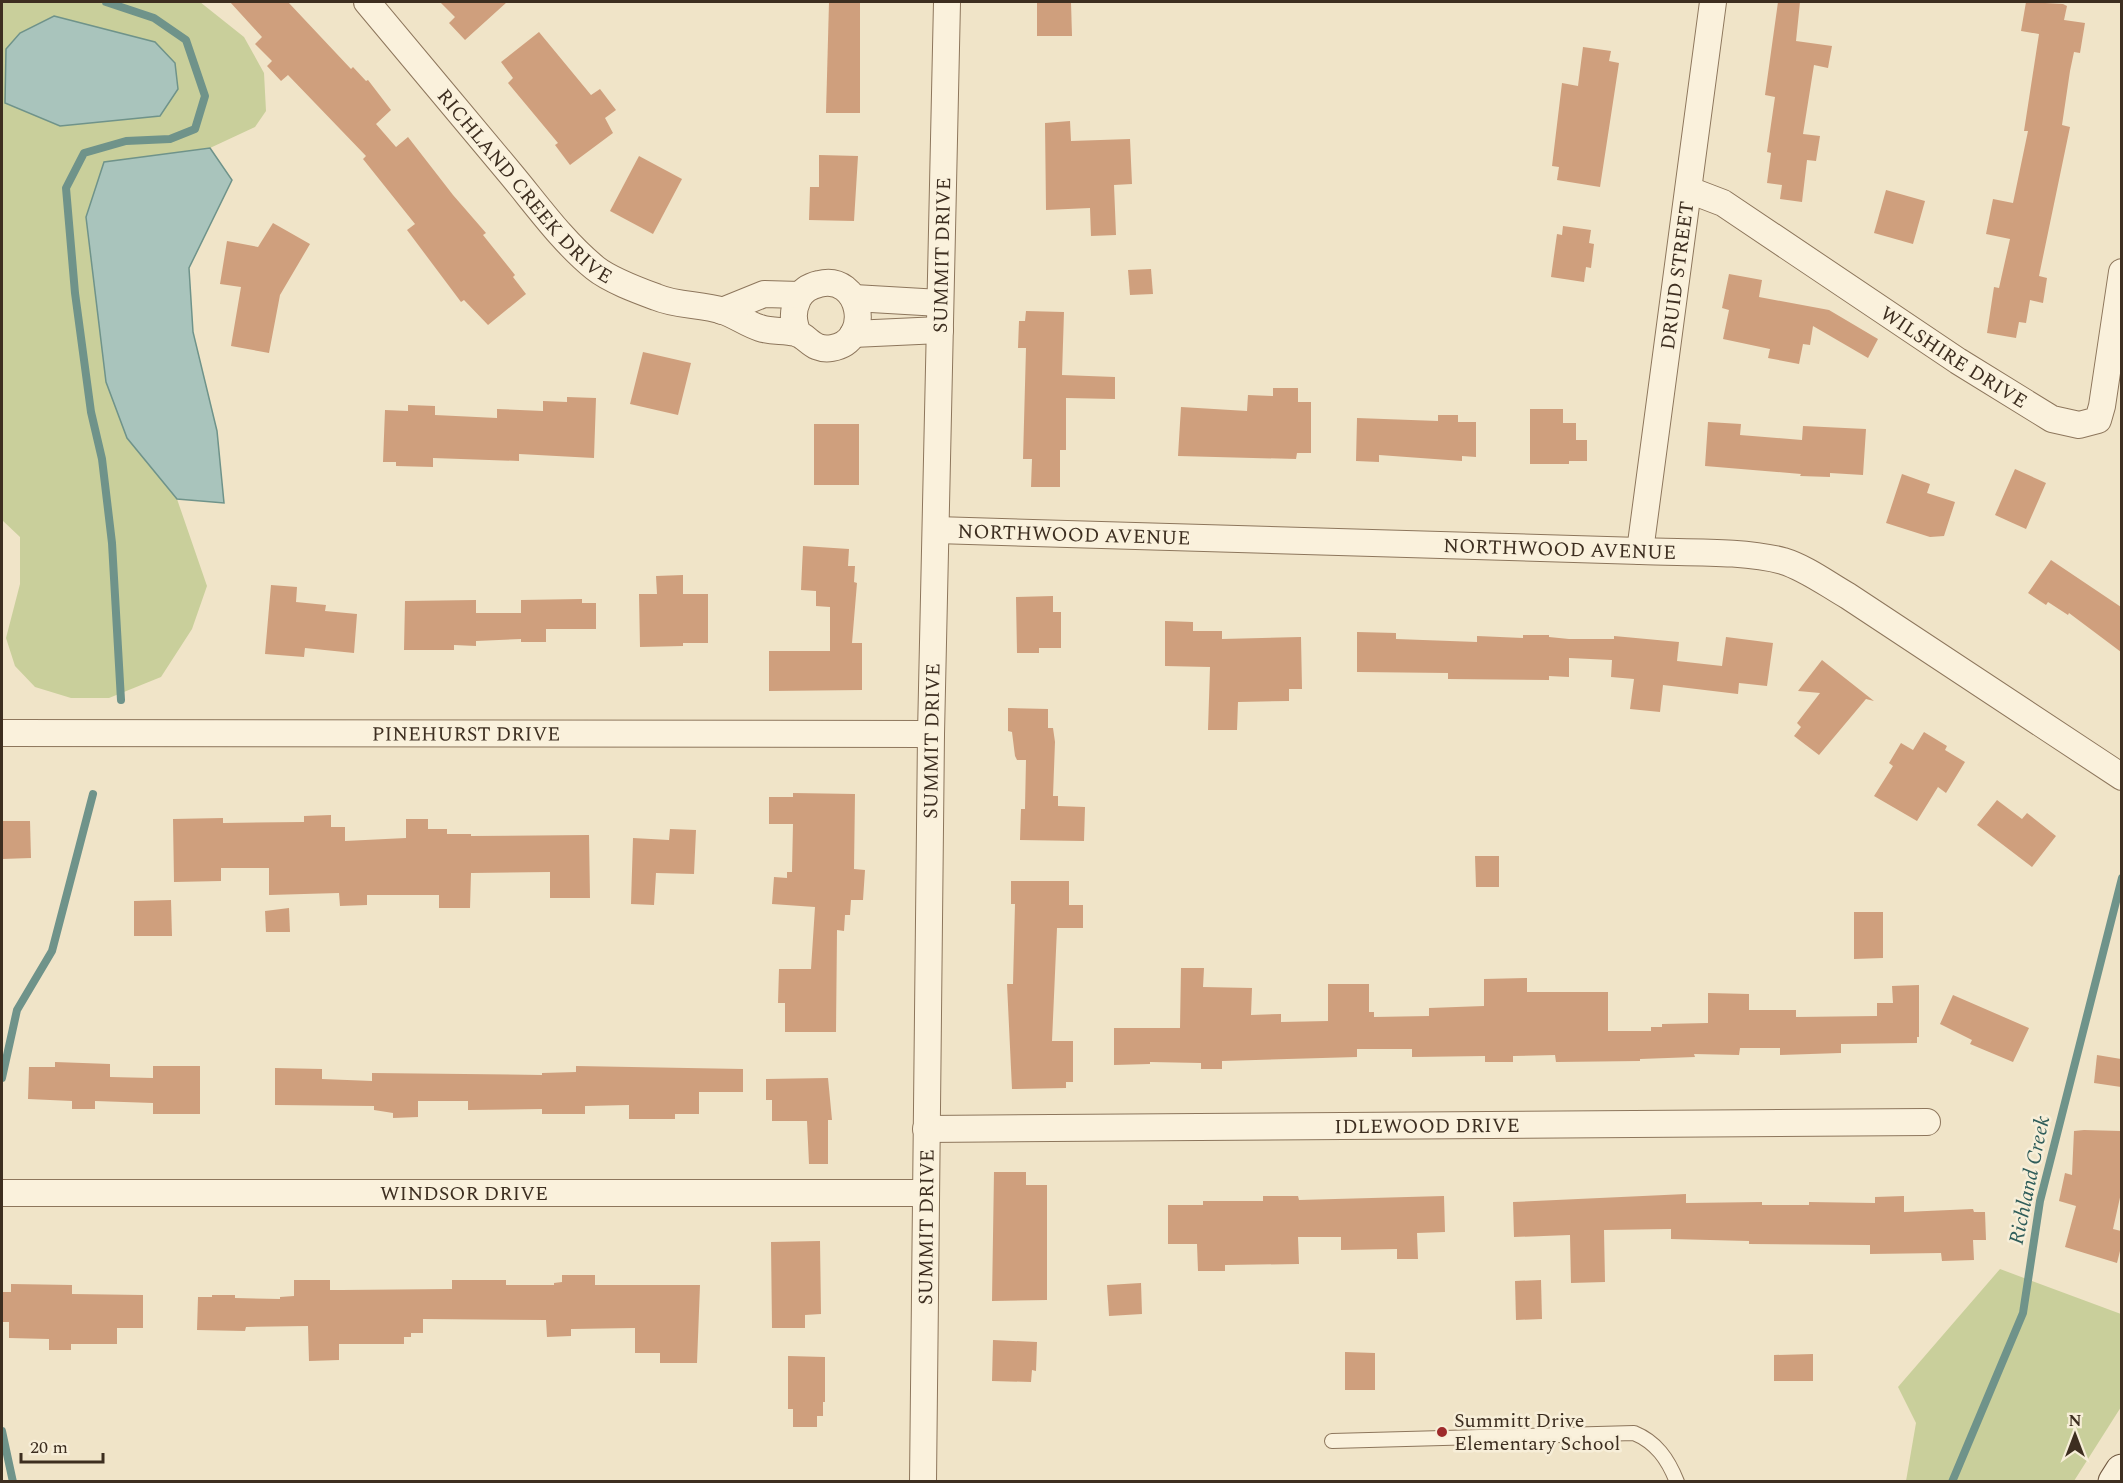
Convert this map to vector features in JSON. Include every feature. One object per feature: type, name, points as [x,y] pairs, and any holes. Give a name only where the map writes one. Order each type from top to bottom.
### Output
[{"type":"street","name":"RICHLAND CREEK DRIVE","points":[[367,2],[554,226],[596,268],[657,298],[722,311],[761,328],[798,334],[807,343],[819,348],[832,348],[844,344],[853,334],[940,330]]},
{"type":"street","name":"SUMMIT DRIVE","points":[[923,1482],[931,734],[947,2]]},
{"type":"street","name":"DRUID STREET","points":[[1640,551],[1713,2]]},
{"type":"street","name":"WILSHIRE DRIVE","points":[[1689,190],[1723,203],[1958,361],[2052,419],[2079,425],[2098,420],[2102,406],[2121,272]]},
{"type":"street","points":[[798,334],[793,321],[794,308],[800,295],[815,285],[834,284],[845,289],[854,298],[859,310],[858,323],[853,334]]},
{"type":"street","points":[[722,311],[764,294],[800,295]]},
{"type":"street","points":[[854,298],[940,303]]},
{"type":"street","name":"NORTHWOOD AVENUE","points":[[936,530],[1640,551],[1749,556],[1783,561],[1808,572],[2121,777]]},
{"type":"street","name":"PINEHURST DRIVE","points":[[2,733],[931,734]]},
{"type":"street","name":"IDLEWOOD DRIVE","points":[[927,1129],[1927,1122]]},
{"type":"street","name":"WINDSOR DRIVE","points":[[2,1193],[926,1193]]},
{"type":"street","points":[[2115,1482],[2121,1471]]},
{"type":"lane","points":[[1332,1441],[1634,1433],[1648,1439],[1662,1453],[1677,1482]]},
{"type":"green space","points":[[2,2],[200,2],[244,37],[264,73],[266,111],[255,127],[210,148],[104,162],[127,438],[177,499],[207,586],[192,629],[161,677],[109,698],[71,698],[35,687],[15,666],[6,638],[20,584],[20,537],[2,520]]},
{"type":"green space","points":[[2000,1269],[2121,1314],[2121,1407],[2074,1481],[1906,1481],[1916,1423],[1898,1387]]},
{"type":"water","points":[[54,16],[155,42],[175,63],[178,89],[160,116],[60,126],[5,103],[6,49],[20,33]]},
{"type":"water","points":[[210,148],[232,180],[189,268],[193,332],[217,431],[224,503],[177,499],[127,438],[106,382],[86,217],[104,162]]},
{"type":"building","points":[[230,2],[288,2],[351,69],[353,67],[366,81],[368,80],[391,110],[376,124],[396,147],[408,137],[486,233],[483,235],[515,275],[513,277],[526,294],[488,325],[464,300],[461,302],[407,230],[415,224],[363,159],[366,156],[288,75],[281,81],[267,66],[272,61],[255,44],[262,37]]},
{"type":"building","points":[[440,2],[507,2],[465,40],[449,23],[455,17]]},
{"type":"building","points":[[829,2],[860,2],[860,113],[826,113]]},
{"type":"building","points":[[1037,2],[1071,2],[1072,36],[1037,36]]},
{"type":"building","points":[[1778,2],[1800,2],[1796,41],[1832,46],[1828,68],[1814,65],[1803,134],[1820,136],[1816,161],[1807,160],[1802,202],[1780,199],[1782,185],[1767,183],[1771,153],[1767,152],[1775,97],[1765,95]]},
{"type":"building","points":[[2026,2],[2063,4],[2067,6],[2064,20],[2085,23],[2080,53],[2074,52],[2070,71],[2062,125],[2070,127],[2039,276],[2047,278],[2043,303],[2030,300],[2026,323],[2019,322],[2016,338],[1987,333],[1994,287],[1999,288],[2010,239],[1986,234],[1993,199],[2013,203],[2028,131],[2024,131],[2039,34],[2021,31]]},
{"type":"building","points":[[539,32],[591,95],[600,89],[616,110],[605,118],[613,133],[570,165],[555,145],[558,143],[508,83],[513,78],[501,62]]},
{"type":"building","points":[[1583,47],[1611,51],[1609,61],[1619,63],[1600,187],[1557,180],[1559,167],[1552,166],[1562,83],[1578,86]]},
{"type":"building","points":[[1070,121],[1071,141],[1130,139],[1132,184],[1114,185],[1116,235],[1091,236],[1090,208],[1046,210],[1045,123]]},
{"type":"building","points":[[819,155],[858,156],[854,221],[809,220],[810,187],[819,187]]},
{"type":"building","points":[[639,156],[682,179],[653,234],[610,211]]},
{"type":"building","points":[[1886,190],[1925,201],[1913,244],[1874,233]]},
{"type":"building","points":[[273,223],[310,244],[280,295],[269,353],[231,346],[241,287],[220,284],[227,241],[258,247]]},
{"type":"building","points":[[1563,226],[1591,230],[1589,243],[1594,244],[1591,268],[1586,267],[1584,282],[1551,277],[1557,234],[1562,235]]},
{"type":"building","points":[[1151,269],[1153,294],[1130,295],[1128,270]]},
{"type":"building","points":[[1729,274],[1762,280],[1759,297],[1829,310],[1878,339],[1868,358],[1813,326],[1810,345],[1803,344],[1799,364],[1768,358],[1770,349],[1723,339],[1729,310],[1722,308]]},
{"type":"building","points":[[1026,311],[1064,312],[1062,375],[1115,377],[1115,399],[1066,398],[1066,450],[1060,450],[1060,487],[1031,487],[1032,459],[1023,459],[1026,348],[1018,348],[1019,321],[1025,321]]},
{"type":"building","points":[[643,352],[691,363],[678,415],[630,404]]},
{"type":"building","points":[[1273,388],[1298,388],[1298,402],[1311,402],[1311,453],[1297,453],[1296,459],[1178,456],[1181,407],[1247,411],[1248,395],[1273,396]]},
{"type":"building","points":[[567,397],[596,398],[594,458],[519,454],[519,461],[433,458],[433,467],[396,466],[396,462],[383,462],[385,410],[408,411],[408,405],[435,406],[435,415],[497,418],[497,409],[543,411],[543,401],[567,402]]},
{"type":"building","points":[[1530,409],[1563,409],[1563,423],[1576,423],[1576,440],[1587,440],[1587,461],[1569,461],[1569,464],[1530,464]]},
{"type":"building","points":[[1438,415],[1458,415],[1458,422],[1476,422],[1476,457],[1462,456],[1462,461],[1379,455],[1379,462],[1356,461],[1357,418],[1438,421]]},
{"type":"building","points":[[1708,422],[1741,424],[1740,435],[1802,440],[1803,426],[1866,429],[1863,475],[1830,473],[1830,477],[1800,476],[1801,474],[1705,466]]},
{"type":"building","points":[[814,424],[859,424],[859,485],[814,485]]},
{"type":"building","points":[[2015,469],[2046,483],[2026,529],[1995,515]]},
{"type":"building","points":[[1902,474],[1930,484],[1927,493],[1955,502],[1944,536],[1930,537],[1886,523]]},
{"type":"building","points":[[803,546],[849,549],[848,566],[855,566],[854,582],[857,583],[852,643],[862,643],[862,690],[769,691],[769,651],[830,651],[830,607],[816,606],[816,591],[801,590]]},
{"type":"building","points":[[2051,560],[2121,607],[2121,652],[2069,613],[2068,615],[2048,602],[2046,605],[2028,593]]},
{"type":"building","points":[[683,575],[683,594],[708,594],[708,643],[640,647],[639,594],[657,594],[656,576]]},
{"type":"building","points":[[271,585],[297,587],[296,602],[326,605],[325,611],[357,614],[354,653],[305,648],[304,657],[265,654]]},
{"type":"building","points":[[1053,596],[1053,612],[1061,612],[1061,648],[1039,648],[1039,653],[1017,653],[1016,597]]},
{"type":"building","points":[[582,599],[582,603],[596,603],[596,629],[546,629],[546,642],[521,642],[521,639],[476,641],[476,646],[454,645],[454,650],[404,650],[405,601],[476,600],[476,613],[521,613],[521,600]]},
{"type":"building","points":[[1165,621],[1193,622],[1193,631],[1222,631],[1222,639],[1301,637],[1302,689],[1289,689],[1289,701],[1238,702],[1237,730],[1208,730],[1210,667],[1165,666]]},
{"type":"building","points":[[1357,632],[1396,633],[1396,639],[1477,642],[1477,636],[1523,638],[1523,635],[1549,635],[1549,637],[1569,639],[1614,639],[1614,636],[1679,642],[1677,661],[1722,666],[1726,637],[1773,643],[1767,686],[1739,683],[1738,694],[1663,685],[1660,712],[1630,709],[1634,679],[1611,677],[1612,660],[1569,658],[1569,677],[1549,676],[1549,680],[1448,679],[1448,673],[1357,672]]},
{"type":"building","points":[[1822,660],[1874,701],[1866,699],[1819,755],[1794,736],[1801,727],[1797,723],[1820,693],[1798,691]]},
{"type":"building","points":[[1008,708],[1048,709],[1048,728],[1053,728],[1055,742],[1053,796],[1058,796],[1058,806],[1085,807],[1084,841],[1020,840],[1021,809],[1025,809],[1026,760],[1017,760],[1015,756],[1012,732],[1008,731]]},
{"type":"building","points":[[1924,732],[1947,746],[1945,750],[1965,762],[1946,793],[1938,787],[1917,821],[1874,796],[1893,766],[1889,763],[1901,743],[1913,750]]},
{"type":"building","points":[[793,793],[855,794],[854,869],[865,870],[863,900],[851,900],[850,915],[845,915],[844,931],[837,930],[836,1032],[785,1032],[785,1003],[778,1003],[779,969],[811,969],[815,907],[772,904],[774,877],[787,878],[787,872],[792,872],[793,824],[769,824],[769,797],[793,797]]},
{"type":"building","points":[[1997,800],[2022,819],[2027,813],[2056,836],[2032,867],[1977,825]]},
{"type":"building","points":[[331,815],[331,827],[345,827],[345,841],[406,838],[406,819],[428,819],[428,829],[447,829],[447,834],[471,834],[471,836],[589,835],[590,898],[550,898],[550,872],[471,873],[470,908],[439,908],[439,895],[367,895],[367,905],[340,906],[339,893],[269,895],[269,868],[221,868],[221,881],[174,882],[173,819],[223,818],[223,823],[304,822],[304,816]]},
{"type":"building","points":[[2,821],[30,821],[31,858],[2,859]]},
{"type":"building","points":[[670,829],[696,830],[694,874],[656,873],[654,905],[631,904],[633,838],[669,840]]},
{"type":"building","points":[[1475,856],[1499,856],[1499,887],[1476,887]]},
{"type":"building","points":[[1011,881],[1069,881],[1069,905],[1083,905],[1083,928],[1057,928],[1052,1041],[1073,1041],[1073,1082],[1066,1082],[1066,1088],[1012,1089],[1007,984],[1013,984],[1015,904],[1011,904]]},
{"type":"building","points":[[171,900],[172,936],[134,936],[134,901]]},
{"type":"building","points":[[289,908],[290,932],[266,932],[265,911]]},
{"type":"building","points":[[1854,912],[1883,912],[1883,958],[1854,959]]},
{"type":"building","points":[[1181,968],[1204,968],[1203,987],[1252,988],[1251,1015],[1281,1014],[1281,1022],[1328,1021],[1328,984],[1369,984],[1369,1012],[1374,1012],[1374,1017],[1429,1016],[1429,1008],[1484,1006],[1484,979],[1527,978],[1527,992],[1608,992],[1608,1031],[1651,1031],[1651,1027],[1662,1027],[1662,1024],[1708,1023],[1708,993],[1749,994],[1749,1010],[1796,1010],[1796,1017],[1877,1016],[1877,1003],[1893,1003],[1892,986],[1919,985],[1919,1037],[1917,1037],[1917,1043],[1841,1044],[1841,1053],[1780,1055],[1780,1048],[1740,1048],[1739,1055],[1694,1054],[1695,1057],[1640,1059],[1640,1061],[1556,1062],[1555,1055],[1513,1056],[1513,1062],[1485,1062],[1485,1056],[1412,1057],[1412,1049],[1357,1049],[1357,1057],[1222,1061],[1222,1069],[1201,1069],[1201,1063],[1150,1062],[1150,1064],[1114,1065],[1114,1028],[1180,1028]]},
{"type":"building","points":[[1953,995],[2029,1028],[2013,1062],[1970,1044],[1972,1040],[1940,1024]]},
{"type":"building","points":[[2097,1055],[2121,1059],[2121,1087],[2094,1083]]},
{"type":"building","points":[[55,1062],[110,1064],[110,1077],[153,1078],[153,1066],[200,1066],[200,1114],[153,1114],[153,1103],[95,1101],[95,1109],[72,1109],[72,1101],[28,1099],[29,1067],[55,1067]]},
{"type":"building","points":[[576,1066],[743,1069],[743,1092],[699,1092],[699,1114],[675,1114],[675,1119],[629,1119],[629,1105],[585,1106],[585,1114],[542,1114],[542,1109],[468,1110],[468,1101],[418,1101],[418,1117],[393,1118],[393,1113],[374,1110],[374,1106],[275,1105],[275,1068],[322,1069],[322,1079],[372,1081],[372,1073],[542,1075],[542,1073],[576,1072]]},
{"type":"building","points":[[828,1078],[832,1120],[828,1120],[828,1164],[809,1164],[807,1121],[772,1121],[772,1100],[766,1100],[766,1079]]},
{"type":"building","points":[[2074,1131],[2121,1131],[2121,1193],[2113,1229],[2121,1231],[2121,1247],[2117,1263],[2065,1247],[2076,1206],[2059,1201],[2065,1173],[2072,1175]]},
{"type":"building","points":[[994,1172],[1026,1172],[1026,1185],[1047,1185],[1047,1300],[992,1301]]},
{"type":"building","points":[[1686,1194],[1686,1203],[1762,1202],[1762,1205],[1809,1205],[1809,1202],[1875,1203],[1875,1197],[1904,1196],[1904,1212],[1973,1209],[1974,1212],[1985,1212],[1986,1240],[1973,1240],[1974,1260],[1942,1261],[1941,1253],[1870,1254],[1870,1245],[1749,1244],[1749,1241],[1671,1239],[1671,1229],[1604,1230],[1605,1282],[1571,1283],[1570,1235],[1514,1237],[1513,1202]]},
{"type":"building","points":[[1263,1196],[1298,1196],[1299,1200],[1444,1196],[1445,1232],[1417,1233],[1418,1259],[1397,1259],[1397,1249],[1341,1250],[1341,1237],[1298,1237],[1299,1264],[1225,1265],[1225,1271],[1198,1271],[1197,1244],[1168,1244],[1168,1205],[1203,1205],[1203,1201],[1263,1201]]},
{"type":"building","points":[[820,1241],[821,1314],[805,1315],[805,1328],[772,1328],[771,1242]]},
{"type":"building","points":[[562,1275],[595,1275],[595,1285],[700,1285],[697,1363],[660,1363],[660,1353],[635,1353],[635,1328],[571,1329],[571,1336],[547,1337],[546,1320],[423,1319],[423,1333],[411,1333],[411,1337],[404,1337],[404,1344],[339,1344],[339,1360],[309,1361],[308,1326],[246,1327],[245,1331],[197,1330],[198,1297],[235,1295],[235,1298],[280,1299],[280,1297],[294,1296],[294,1280],[330,1280],[330,1290],[452,1289],[452,1280],[506,1280],[506,1285],[554,1285],[554,1283],[562,1282]]},
{"type":"building","points":[[1541,1280],[1542,1319],[1516,1320],[1515,1281]]},
{"type":"building","points":[[1141,1283],[1142,1314],[1109,1316],[1107,1285]]},
{"type":"building","points":[[11,1284],[72,1285],[72,1294],[143,1295],[143,1328],[117,1328],[117,1344],[71,1344],[71,1350],[49,1350],[49,1339],[9,1338],[9,1322],[2,1322],[2,1292],[11,1292]]},
{"type":"building","points":[[993,1340],[1037,1342],[1036,1371],[1032,1370],[1031,1382],[992,1381]]},
{"type":"building","points":[[1345,1352],[1375,1353],[1375,1390],[1345,1390]]},
{"type":"building","points":[[1813,1354],[1813,1381],[1774,1381],[1774,1355]]},
{"type":"building","points":[[788,1356],[825,1357],[825,1402],[823,1402],[823,1416],[817,1416],[817,1427],[793,1427],[793,1409],[788,1409]]},
{"type":"waterway","points":[[106,2],[154,18],[186,40],[205,96],[195,129],[170,139],[126,141],[84,153],[66,188],[75,293],[91,412],[102,459],[112,543],[121,700]]},
{"type":"waterway","points":[[2,1078],[17,1010],[52,951],[93,794]]},
{"type":"waterway","name":"Richland Creek","points":[[1952,1482],[2023,1313],[2040,1201],[2122,878]]},
{"type":"waterway","points":[[2,1431],[13,1482]]},
{"type":"place","name":"Summitt Drive Elementary School","points":[[1442,1432]]}]
